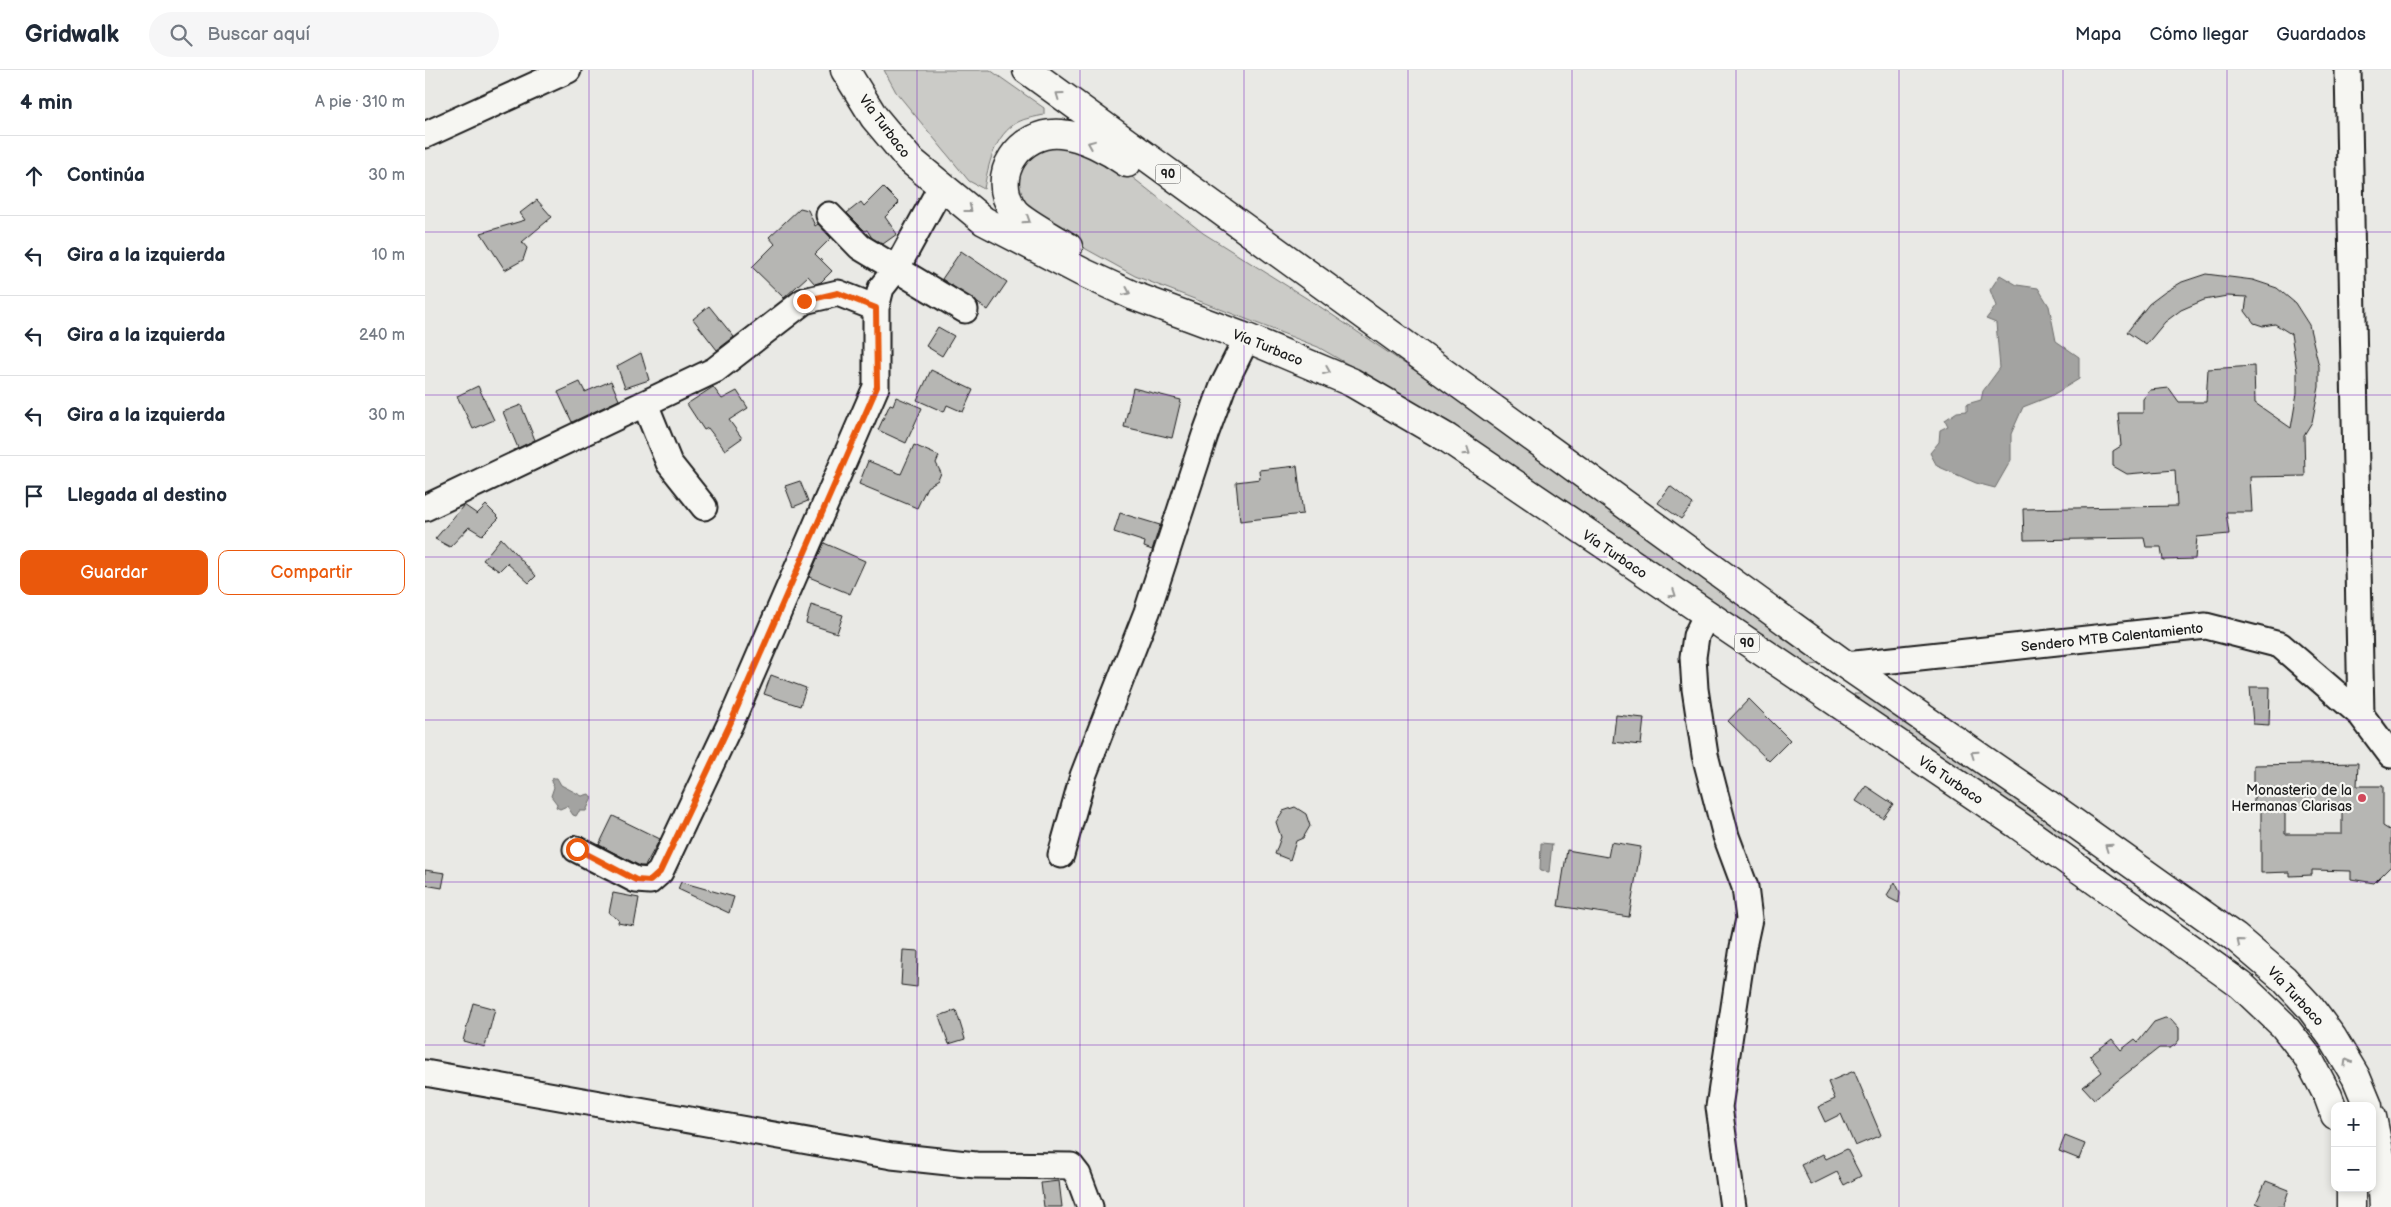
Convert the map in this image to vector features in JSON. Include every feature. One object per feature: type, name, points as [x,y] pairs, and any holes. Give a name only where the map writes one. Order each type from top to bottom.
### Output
[{"type":"highway","name":"Vía Turbaco","points":[[845,70],[874,117],[909,159],[984,221],[1134,296],[1247,338],[1351,382],[1404,412],[1447,438],[1706,616],[2018,825],[2241,985],[2283,1025],[2307,1056],[2331,1104]]},
{"type":"highway","name":"Vía Turbaco","points":[[1027,70],[1311,278],[1740,586],[1846,665],[2236,938],[2260,958],[2309,1006],[2333,1037],[2356,1078],[2366,1102]]},
{"type":"highway","points":[[1083,272],[1070,249],[1015,212],[1005,190],[1005,176],[1014,154],[1024,144],[1044,134],[1062,134],[1077,138],[1117,156],[1275,267],[1311,278]]},
{"type":"highway","points":[[2376,1136],[2381,1160],[2384,1207]]},
{"type":"highway","points":[[2351,1192],[2351,1207]]},
{"type":"street","points":[[425,135],[568,70]]},
{"type":"street","points":[[2348,70],[2361,714]]},
{"type":"street","points":[[577,849],[636,880],[650,881],[660,872],[745,689],[877,387],[876,308],[881,288],[896,270],[941,187]]},
{"type":"street","points":[[829,215],[860,247],[965,310]]},
{"type":"street","points":[[425,508],[715,370],[804,301],[838,293],[876,308]]},
{"type":"street","points":[[1061,855],[1083,776],[1147,612],[1205,435],[1223,386],[1247,338]]},
{"type":"street","points":[[645,404],[669,463],[704,506]]},
{"type":"street","points":[[1706,616],[1695,642],[1693,657],[1695,689],[1705,756],[1726,836],[1745,887],[1749,919],[1743,947],[1719,1107],[1733,1207]]},
{"type":"street","name":"Sendero MTB Calentamiento","points":[[1846,665],[2206,626],[2279,645],[2361,714],[2391,755]]},
{"type":"street","points":[[425,1072],[892,1156],[976,1165],[1071,1166],[1078,1175],[1089,1207]]},
{"type":"shaded area","points":[[884,70],[990,70],[1044,108],[1044,115],[1021,121],[1003,135],[993,152],[984,189],[969,181],[896,92]]},
{"type":"shaded area","points":[[1056,143],[1118,166],[1203,233],[1322,308],[1429,380],[1825,663],[1805,666],[1441,418],[1318,347],[1135,276],[1039,223],[1021,206],[1016,181],[1032,148]]},
{"type":"shaded area","points":[[2000,275],[2017,285],[2038,288],[2049,306],[2056,341],[2079,357],[2079,379],[2051,396],[2023,407],[2011,434],[2011,460],[1995,488],[1976,483],[1937,466],[1930,453],[1939,442],[1940,430],[1948,426],[1945,420],[1957,412],[1967,411],[1967,404],[1981,400],[1983,391],[2000,368],[1996,323],[1986,319],[1996,306],[1990,290]]},
{"type":"shaded area","points":[[1854,694],[1865,694],[2059,826],[2066,847],[1854,703]]},
{"type":"shaded area","points":[[553,778],[557,778],[561,785],[582,796],[589,794],[592,798],[586,811],[579,811],[576,816],[573,815],[567,806],[560,809],[556,807],[557,804],[551,796],[554,787],[551,782]]},
{"type":"shaded area","points":[[1541,843],[1552,844],[1549,872],[1540,871]]},
{"type":"building","points":[[883,187],[899,203],[885,217],[897,234],[883,244],[872,238],[867,230],[865,231],[847,213],[861,202],[864,206]]},
{"type":"building","points":[[537,200],[552,217],[522,242],[527,248],[523,260],[505,270],[481,233],[525,220],[520,213]]},
{"type":"building","points":[[800,208],[808,210],[815,226],[818,224],[831,238],[815,254],[832,271],[821,282],[815,284],[808,276],[784,298],[752,267],[775,244],[769,237]]},
{"type":"building","points":[[961,251],[1007,282],[988,310],[942,279]]},
{"type":"building","points":[[2206,274],[2253,280],[2277,288],[2295,303],[2309,325],[2319,366],[2319,387],[2312,422],[2304,435],[2305,476],[2250,477],[2252,512],[2226,512],[2229,534],[2197,537],[2195,559],[2163,560],[2161,547],[2146,547],[2144,538],[2024,540],[2023,509],[2177,506],[2175,470],[2127,474],[2113,466],[2113,451],[2121,446],[2118,413],[2143,413],[2143,399],[2150,390],[2169,388],[2179,402],[2206,402],[2208,369],[2254,366],[2255,403],[2291,428],[2297,393],[2297,371],[2291,334],[2275,324],[2263,326],[2254,323],[2245,311],[2247,297],[2227,296],[2204,300],[2181,310],[2165,322],[2146,345],[2127,332],[2149,304],[2165,292],[2182,282]]},
{"type":"building","points":[[709,306],[734,337],[717,350],[693,319]]},
{"type":"building","points":[[938,327],[954,336],[942,356],[926,346]]},
{"type":"building","points":[[641,353],[649,380],[625,388],[617,366]]},
{"type":"building","points":[[931,370],[973,390],[963,412],[947,405],[944,412],[917,400]]},
{"type":"building","points":[[611,381],[619,400],[572,422],[558,392],[580,382],[585,392]]},
{"type":"building","points":[[478,386],[494,420],[473,429],[457,396]]},
{"type":"building","points":[[713,387],[722,399],[737,391],[748,408],[729,420],[742,438],[725,450],[708,428],[704,430],[687,404]]},
{"type":"building","points":[[1133,388],[1181,400],[1172,438],[1124,427]]},
{"type":"building","points":[[896,397],[922,408],[906,443],[878,430],[890,404],[893,405]]},
{"type":"building","points":[[521,405],[535,440],[518,448],[503,412]]},
{"type":"building","points":[[914,445],[939,456],[936,463],[941,473],[938,480],[927,487],[917,508],[859,484],[868,461],[901,474]]},
{"type":"building","points":[[1297,466],[1303,514],[1240,521],[1236,482],[1260,479],[1259,470]]},
{"type":"building","points":[[800,481],[808,501],[793,507],[785,486]]},
{"type":"building","points":[[1670,486],[1693,504],[1681,519],[1658,503]]},
{"type":"building","points":[[464,505],[477,514],[486,505],[499,518],[482,535],[469,527],[450,547],[435,539]]},
{"type":"building","points":[[1120,513],[1160,525],[1152,550],[1144,547],[1145,542],[1114,532]]},
{"type":"building","points":[[501,538],[536,576],[529,583],[507,563],[499,571],[483,560]]},
{"type":"building","points":[[824,543],[865,561],[850,594],[809,577]]},
{"type":"building","points":[[811,605],[843,615],[837,633],[806,623]]},
{"type":"building","points":[[771,675],[806,688],[800,706],[764,694]]},
{"type":"building","points":[[2250,687],[2270,687],[2269,725],[2253,724]]},
{"type":"building","points":[[1749,699],[1790,740],[1769,761],[1728,721]]},
{"type":"building","points":[[1616,715],[1644,718],[1641,745],[1613,742]]},
{"type":"building","points":[[2358,763],[2357,786],[2383,786],[2383,826],[2391,831],[2391,866],[2374,883],[2351,879],[2351,871],[2312,870],[2312,875],[2290,876],[2290,872],[2261,873],[2261,805],[2254,805],[2254,765]],"holes":[[[2342,804],[2342,834],[2285,834],[2285,805]]]},
{"type":"building","points":[[1866,786],[1893,804],[1883,818],[1856,801]]},
{"type":"building","points":[[1295,807],[1306,814],[1310,826],[1303,838],[1296,841],[1290,860],[1275,854],[1281,837],[1276,822],[1283,811]]},
{"type":"building","points":[[613,816],[660,839],[645,866],[640,866],[599,845]]},
{"type":"building","points":[[1611,842],[1641,847],[1629,917],[1558,906],[1567,850],[1608,857]]},
{"type":"building","points":[[425,870],[445,873],[442,888],[425,885]]},
{"type":"building","points":[[681,882],[734,897],[729,913],[678,889]]},
{"type":"building","points":[[1895,882],[1900,892],[1899,903],[1887,895]]},
{"type":"building","points":[[613,893],[639,898],[634,926],[618,923],[619,920],[609,913]]},
{"type":"building","points":[[903,950],[918,951],[917,987],[901,985]]},
{"type":"building","points":[[473,1003],[495,1009],[485,1047],[463,1041]]},
{"type":"building","points":[[956,1010],[965,1039],[949,1044],[939,1016]]},
{"type":"building","points":[[2165,1018],[2171,1019],[2179,1028],[2179,1040],[2175,1045],[2170,1048],[2159,1048],[2094,1099],[2083,1087],[2102,1072],[2090,1056],[2112,1039],[2121,1050],[2135,1039],[2138,1042],[2154,1022]]},
{"type":"building","points":[[1854,1071],[1881,1135],[1855,1146],[1841,1114],[1825,1122],[1818,1107],[1835,1099],[1828,1082]]},
{"type":"building","points":[[2065,1136],[2085,1144],[2079,1159],[2059,1151]]},
{"type":"building","points":[[1847,1149],[1861,1176],[1844,1185],[1837,1172],[1811,1185],[1801,1165],[1823,1154],[1826,1159]]},
{"type":"building","points":[[1059,1181],[1062,1207],[1044,1207],[1041,1183]]},
{"type":"building","points":[[2266,1181],[2289,1190],[2283,1207],[2265,1207],[2256,1203]]},
{"type":"place","name":"Monasterio de la Hermanas Clarisas","points":[[2362,798]]},
{"type":"route","points":[[577,849],[636,880],[650,881],[660,872],[730,724],[877,387],[876,308],[838,293],[804,301]]}]
